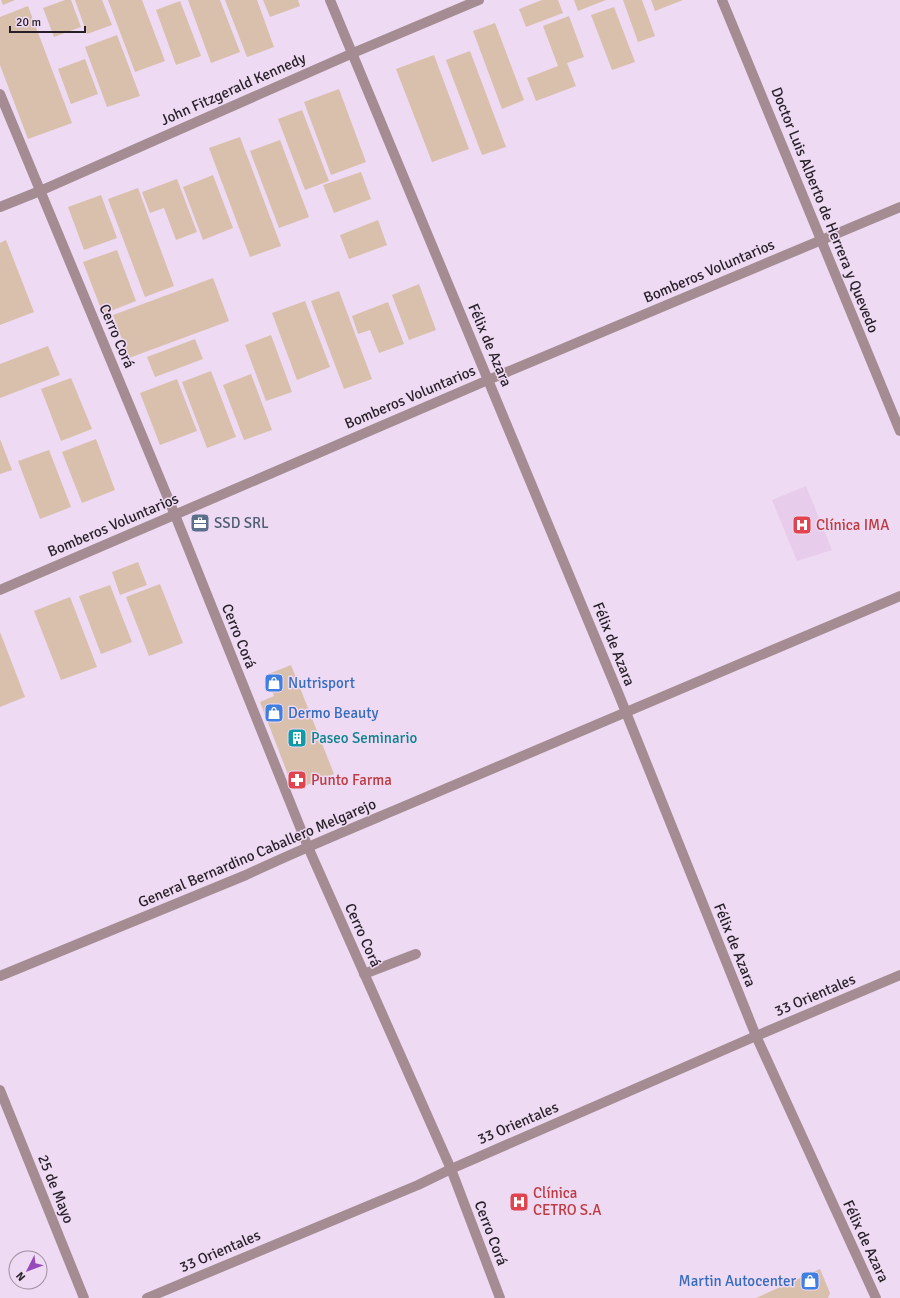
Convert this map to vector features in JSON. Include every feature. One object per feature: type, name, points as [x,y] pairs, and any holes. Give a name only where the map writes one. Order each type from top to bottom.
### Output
[{"type":"street","name":"Félix de Azara","points":[[330,0],[626,712],[756,1036],[876,1298]]},
{"type":"street","name":"John Fitzgerald Kennedy","points":[[0,207],[40,191],[353,53],[479,0]]},
{"type":"street","name":"Doctor Luis Alberto de Herrera y Quevedo","points":[[722,0],[900,431]]},
{"type":"street","name":"Cerro Corá","points":[[0,94],[175,515],[308,847],[450,1169],[500,1298]]},
{"type":"street","name":"Bomberos Voluntarios","points":[[0,590],[488,380],[900,207]]},
{"type":"street","name":"General Bernardino Caballero Melgarejo","points":[[0,976],[238,878],[900,596]]},
{"type":"street","points":[[364,974],[416,954]]},
{"type":"street","name":"33 Orientales","points":[[147,1298],[418,1185],[450,1169],[900,975]]},
{"type":"street","name":"25 de Mayo","points":[[0,1090],[84,1298]]},
{"type":"shaded area","name":"Clínica IMA","points":[[806,486],[832,550],[797,561],[772,500]]},
{"type":"building","points":[[1,0],[15,0],[3,5]]},
{"type":"building","points":[[65,0],[71,0],[81,27],[54,37],[43,8]]},
{"type":"building","points":[[75,0],[102,0],[112,25],[87,34]]},
{"type":"building","points":[[108,0],[142,0],[165,61],[135,72]]},
{"type":"building","points":[[188,0],[220,0],[240,52],[211,63]]},
{"type":"building","points":[[225,0],[257,0],[274,47],[247,57]]},
{"type":"building","points":[[263,0],[298,0],[300,6],[270,17]]},
{"type":"building","points":[[542,0],[558,0],[563,13],[526,27],[519,9]]},
{"type":"building","points":[[574,0],[606,0],[578,11]]},
{"type":"building","points":[[623,0],[642,0],[655,36],[638,42]]},
{"type":"building","points":[[651,0],[683,0],[655,11]]},
{"type":"building","points":[[180,1],[201,56],[176,65],[156,10]]},
{"type":"building","points":[[28,6],[72,123],[28,139],[0,65],[0,17]]},
{"type":"building","points":[[614,7],[635,62],[612,70],[591,15]]},
{"type":"building","points":[[569,16],[584,57],[567,63],[576,86],[536,101],[527,78],[558,66],[543,26]]},
{"type":"building","points":[[495,23],[524,100],[502,109],[473,31]]},
{"type":"building","points":[[117,35],[140,96],[107,107],[85,47]]},
{"type":"building","points":[[470,51],[506,147],[482,155],[446,60]]},
{"type":"building","points":[[434,55],[469,149],[432,162],[396,69]]},
{"type":"building","points":[[85,59],[98,94],[71,104],[58,69]]},
{"type":"building","points":[[339,89],[366,162],[331,175],[304,102]]},
{"type":"building","points":[[302,110],[329,181],[305,190],[278,119]]},
{"type":"building","points":[[240,137],[281,246],[250,257],[209,148]]},
{"type":"building","points":[[280,140],[309,217],[279,228],[250,151]]},
{"type":"building","points":[[361,172],[371,199],[334,213],[323,185]]},
{"type":"building","points":[[213,175],[233,228],[203,240],[183,187]]},
{"type":"building","points":[[177,179],[197,232],[176,240],[164,208],[150,213],[142,192]]},
{"type":"building","points":[[138,188],[174,286],[145,297],[108,199]]},
{"type":"building","points":[[101,195],[117,238],[84,250],[68,207]]},
{"type":"building","points":[[378,220],[387,245],[349,259],[340,235]]},
{"type":"building","points":[[6,240],[34,312],[0,325],[0,243]]},
{"type":"building","points":[[117,250],[136,301],[103,314],[83,262]]},
{"type":"building","points":[[213,278],[229,321],[129,358],[113,315]]},
{"type":"building","points":[[419,284],[436,330],[409,340],[392,295]]},
{"type":"building","points":[[339,291],[372,379],[344,389],[311,301]]},
{"type":"building","points":[[305,301],[330,367],[297,380],[272,313]]},
{"type":"building","points":[[388,302],[404,344],[379,353],[370,330],[358,334],[352,316]]},
{"type":"building","points":[[271,335],[292,392],[266,401],[245,345]]},
{"type":"building","points":[[195,339],[203,359],[155,377],[147,357]]},
{"type":"building","points":[[48,346],[60,375],[0,398],[0,364]]},
{"type":"building","points":[[211,371],[236,437],[207,448],[182,382]]},
{"type":"building","points":[[251,374],[272,430],[244,440],[223,385]]},
{"type":"building","points":[[71,378],[92,429],[61,441],[41,389]]},
{"type":"building","points":[[177,379],[197,431],[160,445],[140,393]]},
{"type":"building","points":[[0,439],[12,470],[0,474]]},
{"type":"building","points":[[96,439],[115,490],[82,503],[62,452]]},
{"type":"building","points":[[49,450],[71,507],[40,519],[18,461]]},
{"type":"building","points":[[138,562],[147,585],[120,595],[112,572]]},
{"type":"building","points":[[160,584],[183,643],[149,656],[126,597]]},
{"type":"building","points":[[110,585],[132,642],[101,654],[79,596]]},
{"type":"building","points":[[70,597],[97,667],[61,680],[34,611]]},
{"type":"building","points":[[0,632],[25,697],[0,707]]},
{"type":"building","name":"Paseo Seminario","points":[[291,665],[334,774],[302,787],[290,780],[260,702],[274,696],[266,675]]},
{"type":"building","name":"Martin Autocenter","points":[[820,1269],[830,1293],[828,1298],[756,1298]]},
{"type":"place","name":"SSD SRL","points":[[200,523]]},
{"type":"place","name":"Clínica IMA","points":[[802,525]]},
{"type":"place","name":"Nutrisport","points":[[274,683]]},
{"type":"place","name":"Dermo Beauty","points":[[274,713]]},
{"type":"place","name":"Paseo Seminario","points":[[297,738]]},
{"type":"place","name":"Punto Farma","points":[[297,780]]},
{"type":"place","name":"Clínica CETRO S.A","points":[[519,1202]]},
{"type":"place","name":"Martin Autocenter","points":[[810,1281]]}]
